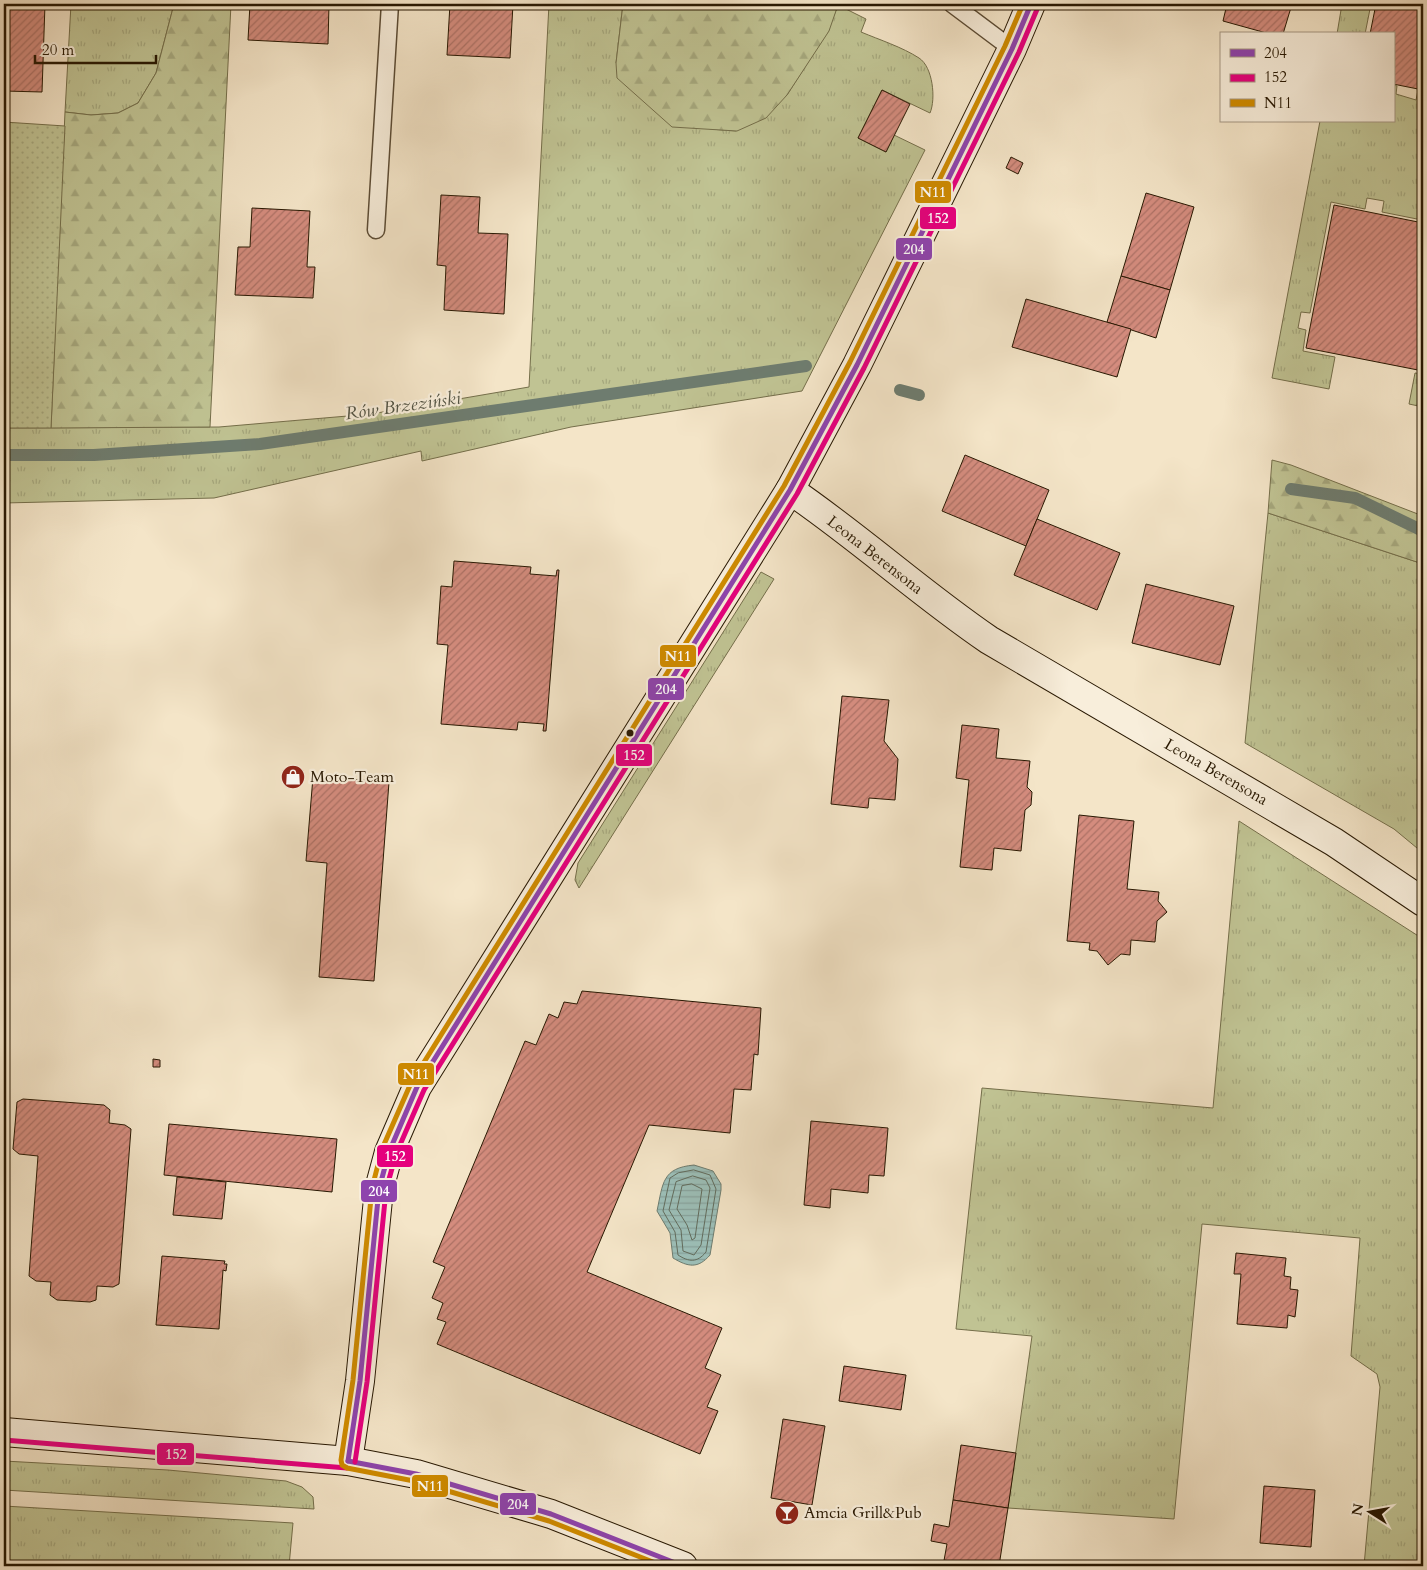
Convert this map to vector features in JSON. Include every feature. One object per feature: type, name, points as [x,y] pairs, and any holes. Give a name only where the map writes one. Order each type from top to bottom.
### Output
[{"type":"street","points":[[348,1461],[360,1381],[379,1190],[389,1152],[401,1121],[417,1087],[790,490],[858,365],[1012,49],[1032,4]]},
{"type":"street","name":"Leona Berensona","points":[[790,490],[862,543],[942,608],[989,640],[1318,833],[1423,902]]},
{"type":"street","points":[[4,1432],[348,1461],[416,1474],[551,1514],[683,1566]]},
{"type":"lane","points":[[376,230],[390,4]]},
{"type":"lane","points":[[952,4],[1012,49]]},
{"type":"green space","points":[[71,4],[174,4],[156,73],[138,103],[118,113],[91,115],[65,112]]},
{"type":"green space","points":[[174,4],[231,4],[210,427],[51,428],[55,335],[4,162],[63,157],[65,112],[91,115],[118,113],[138,103],[156,73]]},
{"type":"green space","points":[[549,4],[623,4],[616,63],[710,129],[736,131],[787,95],[828,31],[838,5],[866,19],[861,32],[905,50],[924,62],[930,76],[933,92],[930,113],[882,90],[858,138],[886,152],[894,135],[925,150],[802,391],[571,427],[422,461],[421,451],[214,498],[4,503],[4,428],[219,427],[371,414],[529,387]]},
{"type":"green space","points":[[623,4],[838,5],[829,31],[787,95],[766,118],[737,131],[672,127],[617,78],[616,63]]},
{"type":"green space","points":[[1342,4],[1371,4],[1365,32],[1337,32]]},
{"type":"green space","points":[[1394,85],[1397,86],[1396,94],[1416,100],[1418,90],[1423,91],[1422,220],[1382,212],[1384,201],[1367,198],[1365,209],[1331,202],[1310,313],[1301,312],[1298,328],[1306,330],[1303,351],[1335,357],[1329,389],[1272,378],[1320,122],[1394,122]]},
{"type":"green space","points":[[4,122],[65,126],[51,428],[4,428]]},
{"type":"green space","points":[[1415,373],[1423,374],[1423,407],[1409,404]]},
{"type":"green space","points":[[1272,460],[1291,465],[1423,516],[1423,564],[1268,513]]},
{"type":"green space","points":[[1268,513],[1423,564],[1423,853],[1394,829],[1245,743]]},
{"type":"green space","points":[[761,572],[774,579],[579,888],[575,880],[578,863]]},
{"type":"green space","points":[[1239,821],[1423,939],[1423,1566],[1364,1566],[1380,1387],[1377,1374],[1351,1356],[1360,1238],[1202,1224],[1174,1519],[1008,1508],[1032,1336],[956,1329],[982,1088],[1213,1108]]},
{"type":"green space","points":[[4,1461],[168,1470],[286,1481],[302,1487],[313,1497],[314,1509],[4,1490]]},
{"type":"green space","points":[[4,1506],[293,1523],[289,1566],[4,1566]]},
{"type":"water","points":[[694,1165],[713,1171],[721,1184],[721,1190],[710,1255],[701,1263],[688,1265],[673,1258],[670,1233],[657,1211],[663,1185],[670,1173],[683,1167]]},
{"type":"building","points":[[4,4],[45,4],[42,92],[4,91]]},
{"type":"building","points":[[250,4],[329,4],[328,44],[248,40]]},
{"type":"building","points":[[450,4],[513,4],[510,58],[447,55]]},
{"type":"building","points":[[1227,4],[1292,4],[1284,32],[1263,32],[1223,21]]},
{"type":"building","points":[[1376,4],[1423,4],[1423,90],[1394,84],[1394,32],[1370,32]]},
{"type":"building","points":[[882,90],[910,104],[886,152],[858,138]]},
{"type":"building","points":[[1011,157],[1023,163],[1018,174],[1006,168]]},
{"type":"building","points":[[1146,193],[1194,207],[1170,290],[1121,276]]},
{"type":"building","points":[[441,195],[480,197],[478,233],[508,234],[504,314],[444,310],[446,266],[437,265]]},
{"type":"building","points":[[1334,205],[1423,223],[1423,371],[1306,348]]},
{"type":"building","points":[[252,208],[310,211],[307,267],[315,267],[313,298],[235,295],[238,247],[250,247]]},
{"type":"building","points":[[1121,276],[1170,290],[1156,338],[1107,322]]},
{"type":"building","points":[[1026,299],[1131,329],[1117,377],[1012,347]]},
{"type":"building","points":[[965,455],[1049,490],[1026,546],[942,511]]},
{"type":"building","points":[[1037,519],[1120,553],[1097,610],[1014,575]]},
{"type":"building","points":[[454,561],[531,567],[530,574],[556,576],[557,570],[559,570],[546,731],[543,731],[544,724],[518,722],[517,730],[441,724],[448,645],[437,644],[441,586],[452,587]]},
{"type":"building","points":[[1146,584],[1234,606],[1220,665],[1132,643]]},
{"type":"building","points":[[842,696],[889,700],[884,741],[898,759],[895,800],[869,798],[868,808],[831,804]]},
{"type":"building","points":[[962,725],[999,729],[996,758],[1030,761],[1027,787],[1032,792],[1031,805],[1025,810],[1021,851],[994,848],[992,870],[960,867],[969,780],[956,778]]},
{"type":"building","points":[[313,777],[389,782],[374,981],[319,977],[327,863],[306,861]]},
{"type":"building","points":[[1079,815],[1134,821],[1127,889],[1159,892],[1158,901],[1167,912],[1157,921],[1155,942],[1131,940],[1130,955],[1121,954],[1108,965],[1097,951],[1089,950],[1090,943],[1067,941]]},
{"type":"building","points":[[582,991],[761,1008],[758,1055],[754,1054],[751,1090],[734,1089],[730,1133],[649,1125],[587,1272],[722,1328],[705,1368],[721,1375],[707,1407],[718,1411],[700,1454],[437,1344],[446,1322],[437,1319],[443,1303],[432,1298],[445,1267],[433,1262],[525,1041],[536,1045],[549,1014],[558,1018],[564,1002],[577,1004]]},
{"type":"building","points":[[153,1059],[160,1060],[160,1067],[153,1067]]},
{"type":"building","points":[[23,1099],[104,1105],[110,1110],[109,1123],[125,1125],[131,1129],[119,1284],[113,1287],[97,1286],[96,1300],[90,1302],[57,1300],[50,1295],[51,1282],[36,1281],[29,1276],[38,1156],[19,1154],[13,1149],[17,1102]]},
{"type":"building","points":[[811,1121],[888,1128],[884,1176],[869,1175],[868,1193],[831,1189],[830,1208],[804,1205]]},
{"type":"building","points":[[169,1124],[337,1139],[332,1192],[164,1175]]},
{"type":"building","points":[[177,1177],[226,1182],[222,1219],[173,1215]]},
{"type":"building","points":[[1236,1253],[1286,1258],[1284,1276],[1291,1277],[1290,1289],[1298,1290],[1295,1317],[1288,1315],[1287,1328],[1237,1324],[1241,1274],[1234,1274]]},
{"type":"building","points":[[162,1256],[225,1261],[224,1264],[227,1264],[226,1271],[223,1270],[219,1329],[156,1325]]},
{"type":"building","points":[[844,1366],[906,1375],[901,1410],[839,1401]]},
{"type":"building","points":[[783,1419],[825,1426],[812,1505],[771,1498]]},
{"type":"building","points":[[961,1445],[1016,1453],[1008,1508],[953,1500]]},
{"type":"building","points":[[1264,1486],[1315,1490],[1311,1547],[1260,1543]]},
{"type":"building","points":[[953,1500],[1008,1508],[999,1566],[943,1566],[947,1544],[931,1541],[934,1524],[949,1527]]},
{"type":"waterway","name":"Rów Brzeziński","points":[[4,455],[94,455],[260,444],[806,366]]},
{"type":"waterway","name":"Rów Brzeziński","points":[[900,390],[919,395]]},
{"type":"waterway","name":"Rów Brzeziński","points":[[1291,489],[1355,498],[1423,531]]},
{"type":"transit line","name":"N11","points":[[663,1566],[549,1521],[414,1481],[347,1468],[342,1465],[341,1460],[353,1380],[372,1188],[382,1149],[411,1083],[784,486],[850,362],[1005,46],[1023,4]]},
{"type":"transit line","name":"204","points":[[348,1461],[360,1381],[379,1189],[389,1152],[417,1087],[790,490],[857,365],[1012,49],[1031,4]]},
{"type":"transit line","name":"152","points":[[355,1462],[367,1382],[386,1190],[396,1154],[424,1090],[797,494],[864,368],[1019,52],[1038,7]]},
{"type":"transit line","name":"152","points":[[4,1440],[347,1468]]},
{"type":"transit line","name":"204","points":[[348,1461],[416,1474],[551,1514],[683,1566]]},
{"type":"place","name":"Moto-Team","points":[[293,777]]},
{"type":"place","name":"Amcia Grill&Pub","points":[[787,1513]]}]
